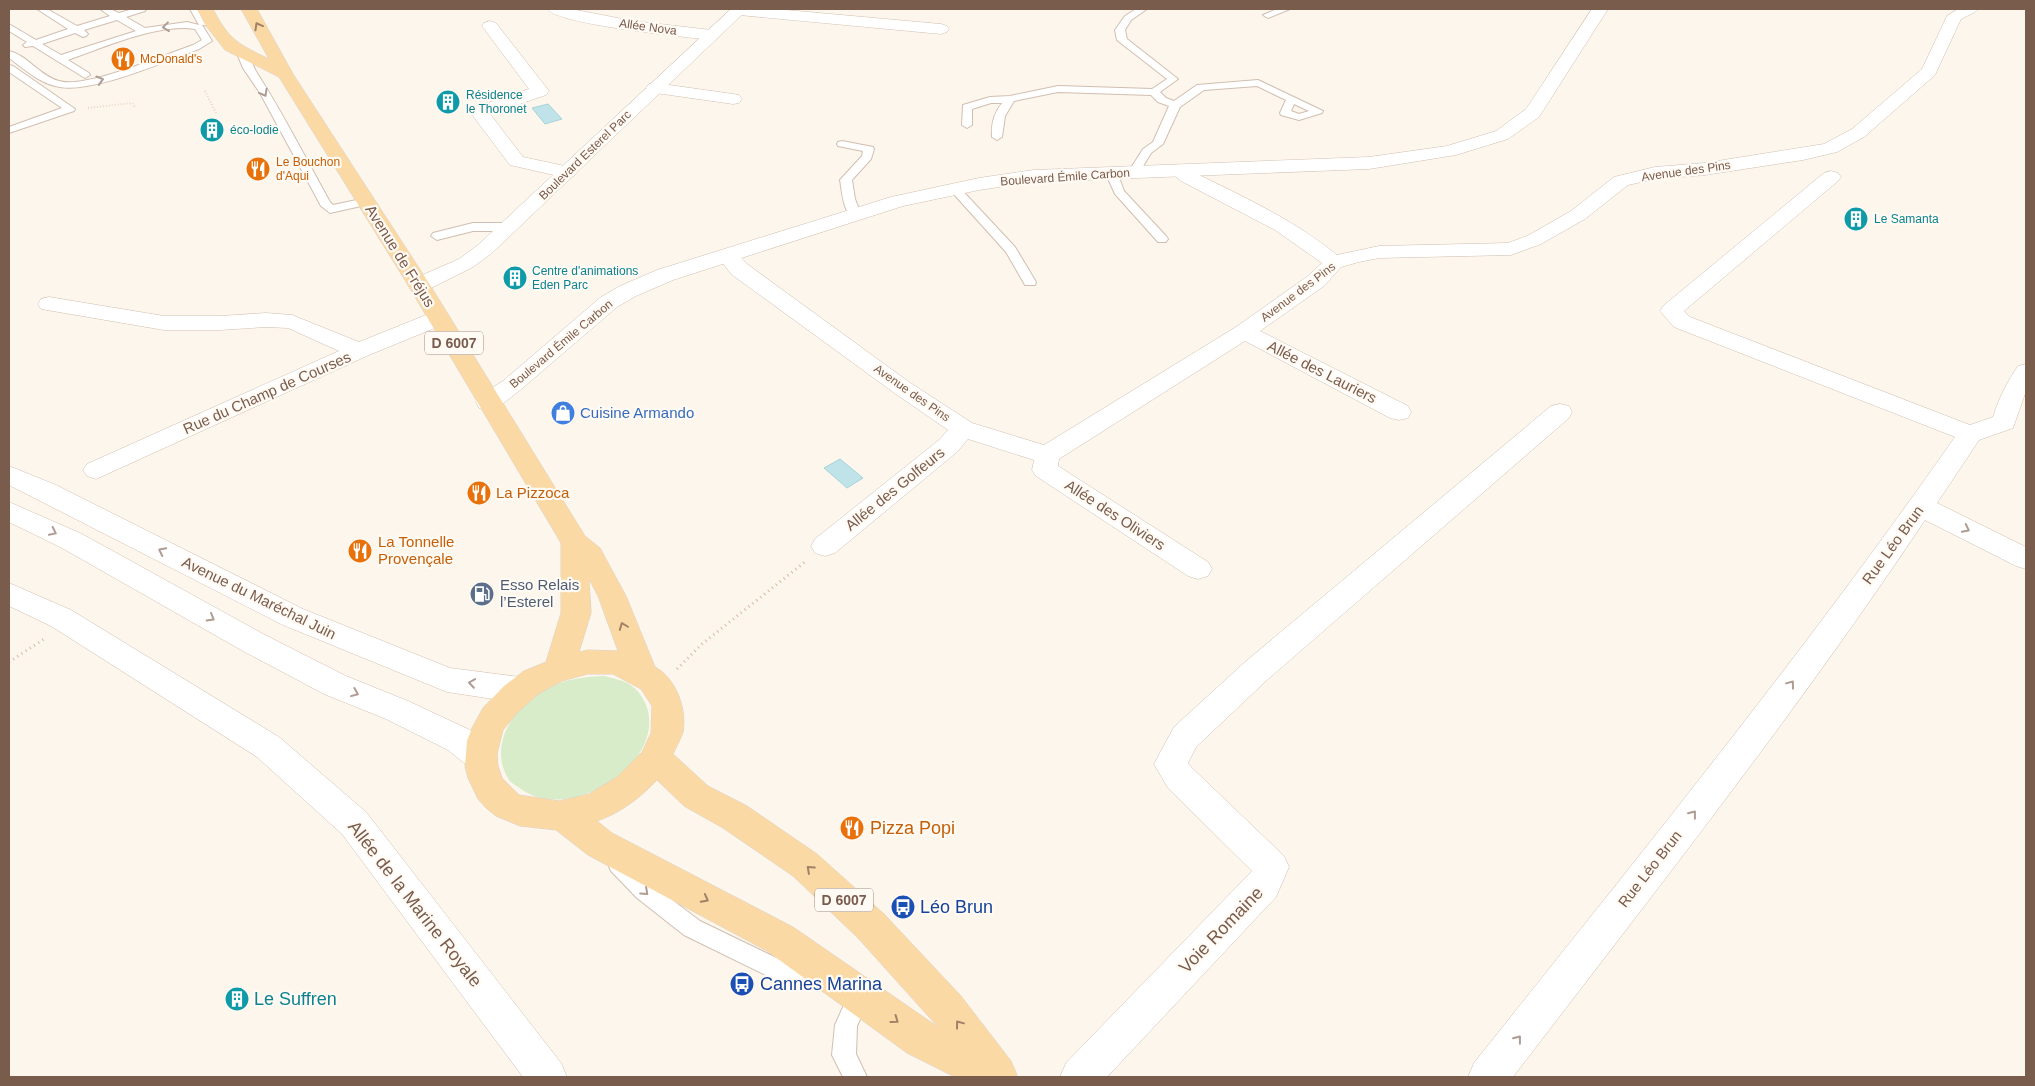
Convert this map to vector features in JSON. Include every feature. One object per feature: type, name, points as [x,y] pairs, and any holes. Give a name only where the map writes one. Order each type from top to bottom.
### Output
[{"type":"main road","name":"Avenue de Fréjus","points":[[249,9],[285,74],[348,170],[575,543],[590,555],[612,596],[650,679]]},
{"type":"main road","name":"Avenue de Fréjus","points":[[209,16],[231,46],[285,74]]},
{"type":"main road","points":[[559,669],[576,613],[575,543]]},
{"type":"main road","points":[[588,662],[616,663],[650,679],[667,702],[669,720],[666,740],[656,759],[639,780],[617,797],[591,810],[562,816],[534,815],[509,807],[492,792],[482,772],[480,757],[488,728],[501,708],[520,690],[539,678],[559,669],[588,662]]},
{"type":"main road","name":"D 6007","points":[[656,759],[696,796],[735,817],[805,865],[872,926],[948,1009],[997,1077]]},
{"type":"main road","name":"D 6007","points":[[562,816],[600,844],[780,940],[921,1038],[997,1077]]},
{"type":"street","name":"Allée Nova","points":[[555,9],[634,26],[712,35]]},
{"type":"street","name":"Boulevard Esterel Parc","points":[[419,285],[466,263],[508,227],[740,9]]},
{"type":"street","points":[[740,9],[941,29]]},
{"type":"street","name":"Boulevard Émile Carbon","points":[[488,402],[511,386],[609,302],[628,291],[665,275],[898,201],[1034,176],[1369,163],[1448,151],[1502,135],[1533,112],[1600,9]]},
{"type":"street","name":"Avenue des Pins","points":[[727,256],[740,269],[901,387],[963,429],[1047,455],[1244,332],[1316,282],[1334,263],[1355,256],[1379,252],[1510,249],[1534,240],[1578,215],[1621,181],[1655,173],[1705,169],[1830,148],[1858,133],[1924,76],[1929,71],[1954,16],[1970,9]]},
{"type":"street","points":[[490,26],[540,91],[479,112],[517,161],[567,172]]},
{"type":"street","points":[[655,88],[733,99]]},
{"type":"street","points":[[1178,170],[1188,177],[1258,212],[1313,244],[1334,263]]},
{"type":"street","points":[[1831,177],[1671,311],[1682,322],[1970,434],[2004,422],[2012,395],[2026,371]]},
{"type":"street","points":[[49,304],[164,323],[220,323],[266,320],[292,322],[342,345],[362,350]]},
{"type":"street","name":"Rue du Champ de Courses","points":[[96,470],[362,350],[439,318]]},
{"type":"street","name":"Allée des Lauriers","points":[[1244,332],[1399,412]]},
{"type":"street","name":"Voie Romaine","points":[[1080,1077],[1264,885],[1272,867],[1180,778],[1170,764],[1185,737],[1256,671],[1560,412]]},
{"type":"street","name":"Allée des Golfeurs","points":[[824,546],[948,446],[963,429]]},
{"type":"street","name":"Rue Léo Brun","points":[[1488,1077],[1731,764],[1922,507],[1970,434]]},
{"type":"street","name":"Allée des Oliviers","points":[[1047,455],[1045,470],[1198,569]]},
{"type":"street","name":"Avenue du Maréchal Juin","points":[[9,475],[48,492],[293,618],[447,680],[520,690]]},
{"type":"street","points":[[1922,507],[2026,559]]},
{"type":"street","points":[[9,511],[72,541],[254,643],[335,685],[397,710],[459,740],[480,757]]},
{"type":"street","name":"Allée de la Marine Royale","points":[[9,594],[69,623],[268,747],[354,823],[547,1077]]},
{"type":"lane","points":[[41,9],[102,45]]},
{"type":"lane","points":[[104,9],[143,31]]},
{"type":"lane","points":[[9,53],[34,43],[142,9]]},
{"type":"lane","points":[[194,9],[203,23],[209,16]]},
{"type":"lane","points":[[1142,9],[1128,18],[1120,30],[1122,40],[1173,79],[1201,88],[1258,83],[1291,99]]},
{"type":"lane","points":[[1268,15],[1285,9]]},
{"type":"lane","points":[[9,53],[34,70],[62,74],[66,78],[68,85],[76,86],[98,81],[196,47],[207,41],[198,27],[187,25],[143,31],[60,59]]},
{"type":"lane","points":[[9,27],[85,75]]},
{"type":"lane","points":[[241,51],[246,66],[256,78],[325,204],[330,209],[338,209],[366,202]]},
{"type":"lane","points":[[9,68],[70,109]]},
{"type":"lane","points":[[967,125],[967,107],[990,100],[1010,99],[1058,89],[1154,92],[1173,79]]},
{"type":"lane","points":[[1135,171],[1146,151],[1158,144],[1175,104],[1201,88]]},
{"type":"lane","points":[[1154,92],[1162,100],[1175,104]]},
{"type":"lane","points":[[997,137],[996,125],[1005,105],[1010,99]]},
{"type":"lane","points":[[9,130],[70,109]]},
{"type":"lane","points":[[9,115],[23,125]]},
{"type":"lane","points":[[842,144],[869,149],[867,157],[846,180],[849,198],[855,214]]},
{"type":"lane","points":[[1111,172],[1119,192],[1162,239]]},
{"type":"lane","points":[[955,189],[1011,250],[1030,282]]},
{"type":"lane","points":[[437,236],[473,227],[508,227]]},
{"type":"lane","points":[[850,988],[844,1054],[855,1077]]},
{"type":"path","points":[[205,90],[217,115]]},
{"type":"path","points":[[70,109],[80,110],[132,103],[135,107]]},
{"type":"path","points":[[650,679],[702,644],[824,546]]},
{"type":"path","points":[[9,662],[69,623]]},
{"type":"green space","points":[[604,676],[633,686],[641,696],[648,711],[648,732],[641,751],[627,769],[608,783],[587,794],[565,799],[543,798],[524,791],[510,781],[503,767],[501,754],[507,728],[514,716],[534,696],[545,689],[566,681]]},
{"type":"water","points":[[548,104],[562,119],[545,124],[532,108]]},
{"type":"water","points":[[840,459],[863,478],[847,488],[824,468]]},
{"type":"place","name":"McDonald's","points":[[123,59]]},
{"type":"place","name":"Résidence le Thoronet","points":[[448,102]]},
{"type":"place","name":"éco-lodie","points":[[212,130]]},
{"type":"place","name":"Le Bouchon d'Aqui","points":[[258,169]]},
{"type":"place","name":"Le Samanta","points":[[1856,219]]},
{"type":"place","name":"Centre d'animations Eden Parc","points":[[515,278]]},
{"type":"place","name":"Cuisine Armando","points":[[563,413]]},
{"type":"place","name":"La Pizzoca","points":[[479,493]]},
{"type":"place","name":"La Tonnelle Provençale","points":[[360,551]]},
{"type":"place","name":"Esso Relais l’Esterel","points":[[482,594]]},
{"type":"place","name":"Pizza Popi","points":[[852,828]]},
{"type":"place","name":"Léo Brun","points":[[903,907]]},
{"type":"place","name":"Cannes Marina","points":[[742,984]]},
{"type":"place","name":"Le Suffren","points":[[237,999]]}]
